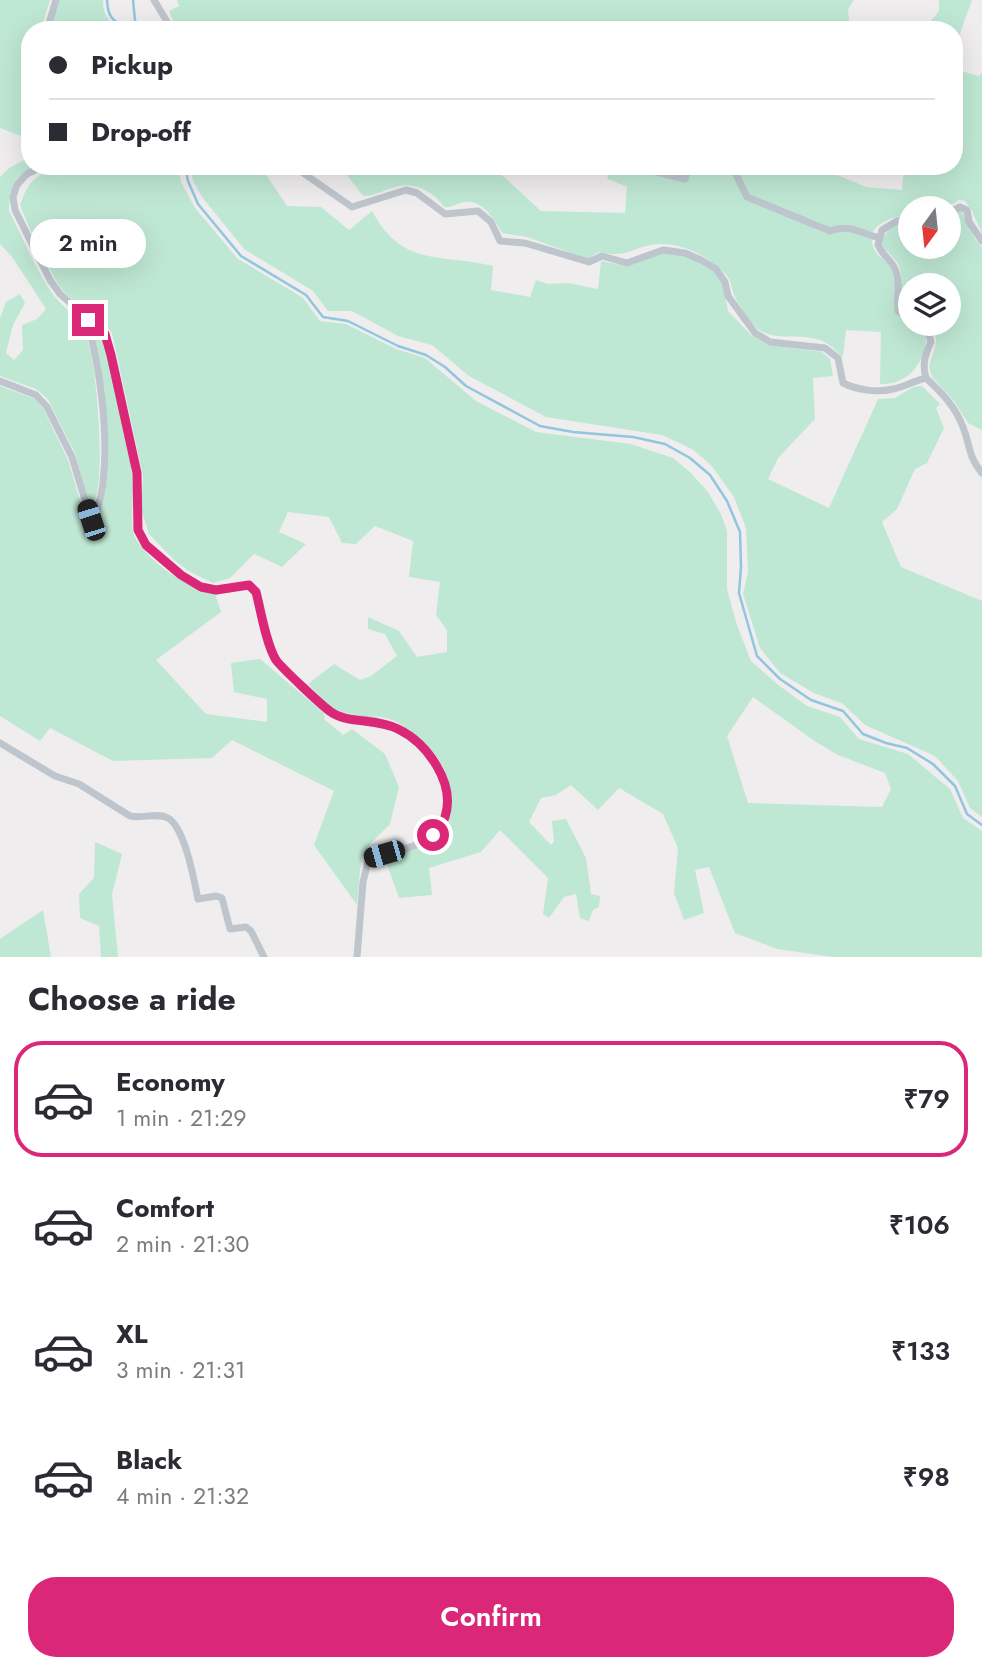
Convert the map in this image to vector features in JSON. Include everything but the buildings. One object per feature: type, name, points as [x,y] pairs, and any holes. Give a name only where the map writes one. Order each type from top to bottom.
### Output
[{"type":"street","points":[[50,21],[56,0]]},
{"type":"street","points":[[154,0],[167,21]]},
{"type":"street","points":[[26,175],[17,185],[13,197],[15,210],[50,280],[60,294],[105,334],[137,473],[138,530],[146,545],[181,575],[201,587],[216,590],[249,585],[256,592],[276,660],[285,669],[331,713],[350,720],[371,720],[398,729],[423,747],[440,772],[447,795],[445,818],[433,835],[401,850],[369,859],[363,882],[357,957]]},
{"type":"street","points":[[306,175],[352,207],[406,190],[417,193],[445,214],[478,211],[491,222],[499,241],[525,243],[589,262],[603,256],[628,263],[663,250],[685,253],[716,269],[725,282],[728,296],[755,333],[770,342],[825,348],[838,358],[843,383],[855,389],[893,389],[926,378]]},
{"type":"street","points":[[669,175],[685,179],[686,175]]},
{"type":"street","points":[[736,175],[747,197],[830,231],[838,227],[855,228],[864,234],[880,238]]},
{"type":"street","points":[[961,207],[967,210],[969,222],[982,241]]},
{"type":"street","points":[[898,221],[882,230],[878,245],[883,256],[895,265],[898,278]]},
{"type":"street","points":[[898,291],[898,310]]},
{"type":"street","points":[[0,382],[36,395],[47,407],[72,457],[91,520],[95,520],[103,485],[103,437],[101,390],[88,320]]},
{"type":"street","points":[[929,336],[931,342],[923,367],[926,378],[952,404],[964,429],[972,460],[982,473]]},
{"type":"street","points":[[0,743],[55,776],[79,784],[130,816],[140,818],[159,815],[169,818],[190,858],[198,899],[216,896],[222,898],[230,929],[246,927],[251,930],[264,957]]},
{"type":"green space","points":[[0,0],[50,0],[44,21],[21,21],[21,136],[0,128]]},
{"type":"green space","points":[[58,0],[103,0],[104,11],[111,21],[53,21]]},
{"type":"green space","points":[[177,0],[854,0],[848,9],[849,21],[173,21],[169,11],[179,6]]},
{"type":"green space","points":[[939,0],[972,0],[963,25],[963,21],[931,21],[939,11]]},
{"type":"green space","points":[[963,72],[979,76],[982,72],[982,233],[972,211],[965,201],[961,200],[961,196],[898,196],[898,216],[880,224],[872,235],[875,251],[890,267],[893,278],[898,336],[926,336],[923,353],[914,370],[890,384],[880,384],[881,332],[846,330],[843,357],[818,340],[767,334],[759,330],[745,314],[727,276],[710,261],[690,250],[657,244],[618,254],[599,252],[588,259],[527,237],[502,233],[483,207],[477,204],[465,202],[444,207],[429,192],[409,185],[363,196],[347,175],[502,175],[541,211],[625,213],[627,187],[608,179],[607,175],[837,175],[866,187],[902,190],[903,175],[963,175]]},
{"type":"green space","points":[[21,162],[22,175],[10,197],[9,211],[54,296],[80,324],[88,340],[98,405],[100,453],[98,487],[92,513],[75,453],[47,398],[36,389],[0,376],[0,318],[6,302],[20,294],[25,303],[13,325],[6,353],[14,360],[23,350],[22,325],[37,319],[46,309],[13,258],[0,244],[0,177]]},
{"type":"green space","points":[[40,175],[180,175],[195,208],[238,259],[303,298],[320,321],[346,324],[396,349],[425,358],[476,401],[536,432],[631,444],[673,458],[708,492],[721,514],[727,531],[727,589],[751,661],[807,706],[840,717],[859,739],[908,754],[950,789],[963,818],[982,831],[982,957],[833,957],[777,949],[735,933],[709,867],[695,870],[704,913],[684,920],[674,893],[678,848],[663,814],[619,788],[598,810],[571,785],[556,795],[541,798],[529,822],[551,845],[554,842],[552,821],[566,819],[586,858],[591,894],[600,896],[599,907],[593,910],[589,921],[580,918],[576,894],[564,897],[549,918],[543,914],[548,878],[500,830],[481,852],[429,868],[432,895],[399,898],[384,856],[417,847],[436,836],[443,828],[450,807],[446,773],[428,747],[399,723],[335,709],[308,684],[334,664],[360,680],[371,676],[397,656],[385,634],[368,629],[368,617],[399,631],[417,657],[447,652],[447,630],[436,615],[440,582],[409,577],[413,541],[375,526],[356,544],[342,543],[329,517],[288,512],[279,532],[306,544],[282,567],[254,554],[230,578],[213,583],[190,572],[174,560],[149,534],[141,509],[143,476],[112,333],[66,294],[54,278],[20,205],[26,190]],"holes":[[[753,697],[838,755],[885,773],[891,789],[882,807],[748,803],[727,736]]]},
{"type":"green space","points":[[192,175],[266,175],[287,206],[321,207],[349,230],[372,211],[396,242],[410,250],[439,258],[493,266],[491,290],[530,297],[536,280],[548,284],[568,283],[598,289],[601,261],[627,266],[662,253],[685,256],[698,262],[714,272],[722,282],[728,311],[751,335],[768,345],[822,352],[830,359],[833,376],[813,378],[815,419],[778,458],[768,479],[829,508],[878,399],[895,398],[913,387],[922,386],[940,404],[936,408],[944,428],[927,463],[915,469],[897,509],[882,522],[901,567],[982,601],[982,817],[970,808],[958,781],[935,756],[865,725],[843,704],[814,693],[780,673],[760,648],[743,594],[748,572],[746,528],[734,497],[711,465],[692,449],[662,435],[546,417],[469,376],[432,345],[398,336],[352,311],[328,311],[313,291],[244,249],[202,197]]},
{"type":"green space","points":[[961,211],[982,247],[982,430],[968,423],[954,401],[932,377],[929,367],[935,349],[935,336],[961,336],[961,273],[900,273],[896,260],[881,244],[892,228],[898,225],[898,259],[961,259]]},
{"type":"green space","points":[[94,331],[104,342],[126,434],[132,471],[133,533],[159,565],[181,580],[215,594],[221,612],[156,660],[206,714],[267,722],[267,699],[234,692],[231,663],[260,659],[324,713],[325,720],[343,735],[352,729],[385,754],[399,787],[390,824],[371,843],[361,860],[357,905],[314,845],[334,791],[232,740],[212,758],[113,761],[50,728],[40,741],[0,716],[0,386],[35,399],[44,410],[68,460],[87,524],[98,523],[106,485],[108,442]]},
{"type":"green space","points":[[95,842],[122,854],[112,894],[118,957],[101,957],[99,926],[80,918],[79,894],[94,878]]},
{"type":"green space","points":[[43,910],[51,957],[0,957],[0,939]]},
{"type":"waterway","points":[[107,0],[109,12],[116,21]]},
{"type":"waterway","points":[[133,0],[135,21]]},
{"type":"waterway","points":[[187,175],[198,204],[241,256],[306,295],[323,317],[348,321],[398,346],[426,355],[445,367],[466,386],[540,426],[633,437],[665,444],[690,458],[710,475],[727,501],[740,532],[739,593],[757,656],[780,679],[811,700],[843,711],[863,734],[907,748],[933,764],[955,786],[967,814],[982,825]]},
{"type":"route","points":[[88,320],[105,334],[111,355],[137,473],[138,530],[146,545],[181,575],[201,587],[216,590],[249,585],[256,592],[276,660],[331,713],[350,720],[371,720],[398,729],[423,747],[440,772],[447,795],[445,818],[433,835]]}]
